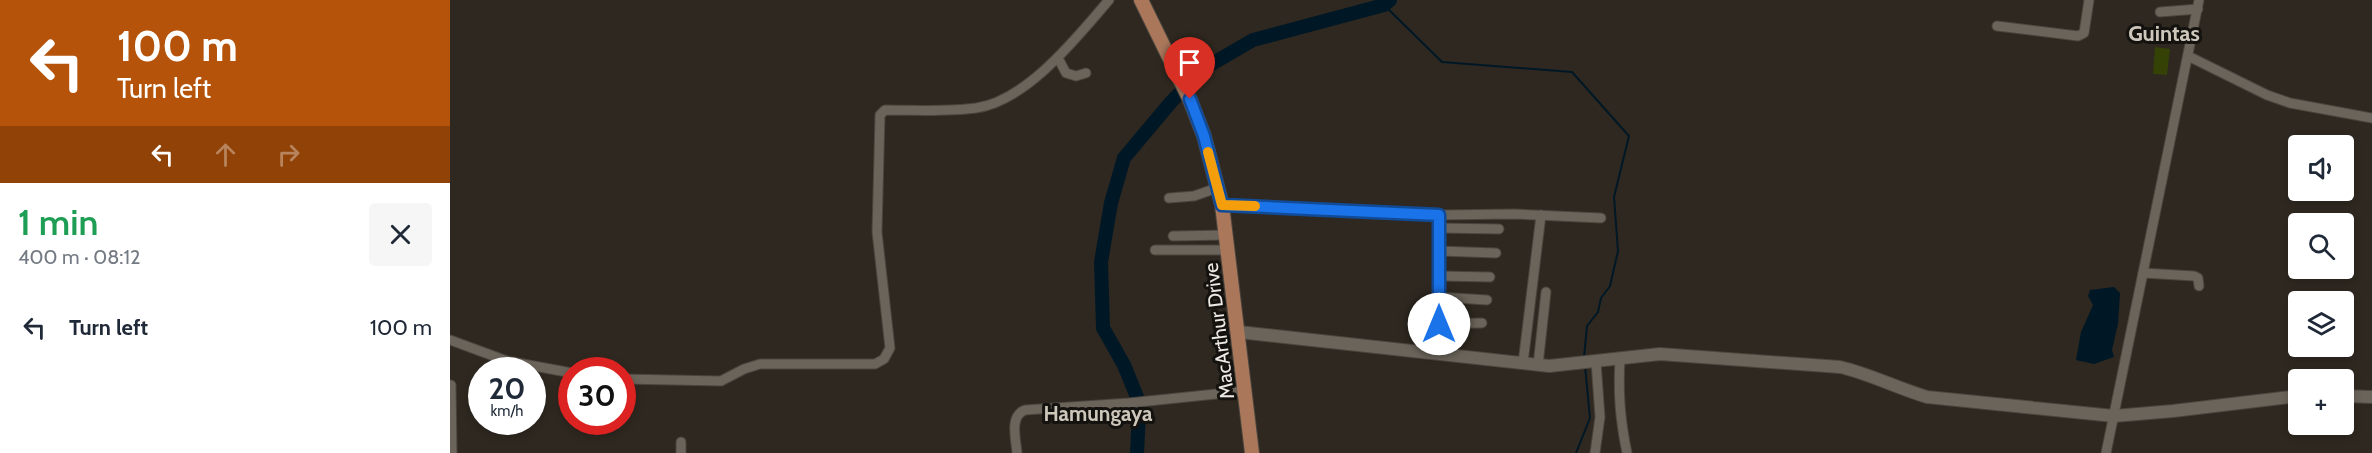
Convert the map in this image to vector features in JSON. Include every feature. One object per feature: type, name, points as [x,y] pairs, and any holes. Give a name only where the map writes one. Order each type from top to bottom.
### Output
[{"type":"main road","name":"MacArthur Drive","points":[[1141,0],[1190,99],[1204,136],[1222,205],[1252,453]]},
{"type":"street","points":[[636,380],[721,381],[744,369],[760,364],[875,364],[884,359],[890,348],[877,232],[880,115],[885,110],[977,108],[1003,98],[1038,76],[1058,58],[1109,0]]},
{"type":"street","points":[[1997,26],[2079,36],[2084,33],[2086,27],[2089,0]]},
{"type":"street","points":[[2106,453],[2199,5],[2160,12]]},
{"type":"street","points":[[2188,56],[2267,95],[2290,103],[2372,118]]},
{"type":"street","points":[[1058,58],[1066,73],[1076,76],[1086,73]]},
{"type":"street","points":[[1168,198],[1194,196],[1217,188]]},
{"type":"street","points":[[1222,205],[1439,215],[1541,215],[1601,218]]},
{"type":"street","points":[[1439,215],[1439,355]]},
{"type":"street","points":[[1523,363],[1541,215]]},
{"type":"street","points":[[1439,228],[1499,229]]},
{"type":"street","points":[[1173,236],[1227,235]]},
{"type":"street","points":[[1155,250],[1229,250]]},
{"type":"street","points":[[1439,251],[1496,253]]},
{"type":"street","points":[[2143,273],[2194,276],[2198,278],[2199,286]]},
{"type":"street","points":[[1439,276],[1490,277]]},
{"type":"street","points":[[1538,365],[1546,292]]},
{"type":"street","points":[[1439,297],[1488,300]]},
{"type":"street","points":[[1439,324],[1482,323]]},
{"type":"street","points":[[1239,332],[1538,365],[1573,365],[1660,354],[1840,367],[1868,374],[1927,397],[2114,416],[2288,397]]},
{"type":"street","points":[[450,340],[507,361],[558,370]]},
{"type":"street","points":[[1620,358],[1618,393],[1627,453]]},
{"type":"street","points":[[1593,362],[1600,417],[1595,453]]},
{"type":"street","points":[[451,385],[452,453]]},
{"type":"street","points":[[1017,453],[1015,418],[1018,412],[1025,410],[1129,403],[1245,391]]},
{"type":"street","points":[[2354,396],[2372,397]]},
{"type":"street","points":[[681,442],[681,453]]},
{"type":"green space","points":[[2155,47],[2170,49],[2167,75],[2153,74]]},
{"type":"water","points":[[2114,287],[2120,293],[2118,324],[2112,350],[2114,357],[2094,364],[2076,360],[2081,332],[2093,305],[2088,296],[2090,290]]},
{"type":"waterway","points":[[1137,397],[1124,365],[1103,328],[1101,262],[1111,203],[1124,158],[1171,102],[1203,69],[1253,40],[1384,5],[1390,0]]},
{"type":"waterway","points":[[1384,5],[1442,62],[1572,72],[1629,136],[1614,197],[1618,251],[1610,286],[1601,298],[1598,312],[1587,326],[1584,357]]},
{"type":"waterway","points":[[1576,453],[1590,418],[1585,366]]},
{"type":"waterway","points":[[1137,453],[1139,413]]},
{"type":"slow traffic","points":[[1208,152],[1222,205],[1255,206]]},
{"type":"district","name":"Guintas","points":[[2164,33]]},
{"type":"district","name":"Hamungaya","points":[[1098,414]]},
{"type":"route","points":[[1190,99],[1204,136],[1222,205],[1439,215],[1439,324]]}]
